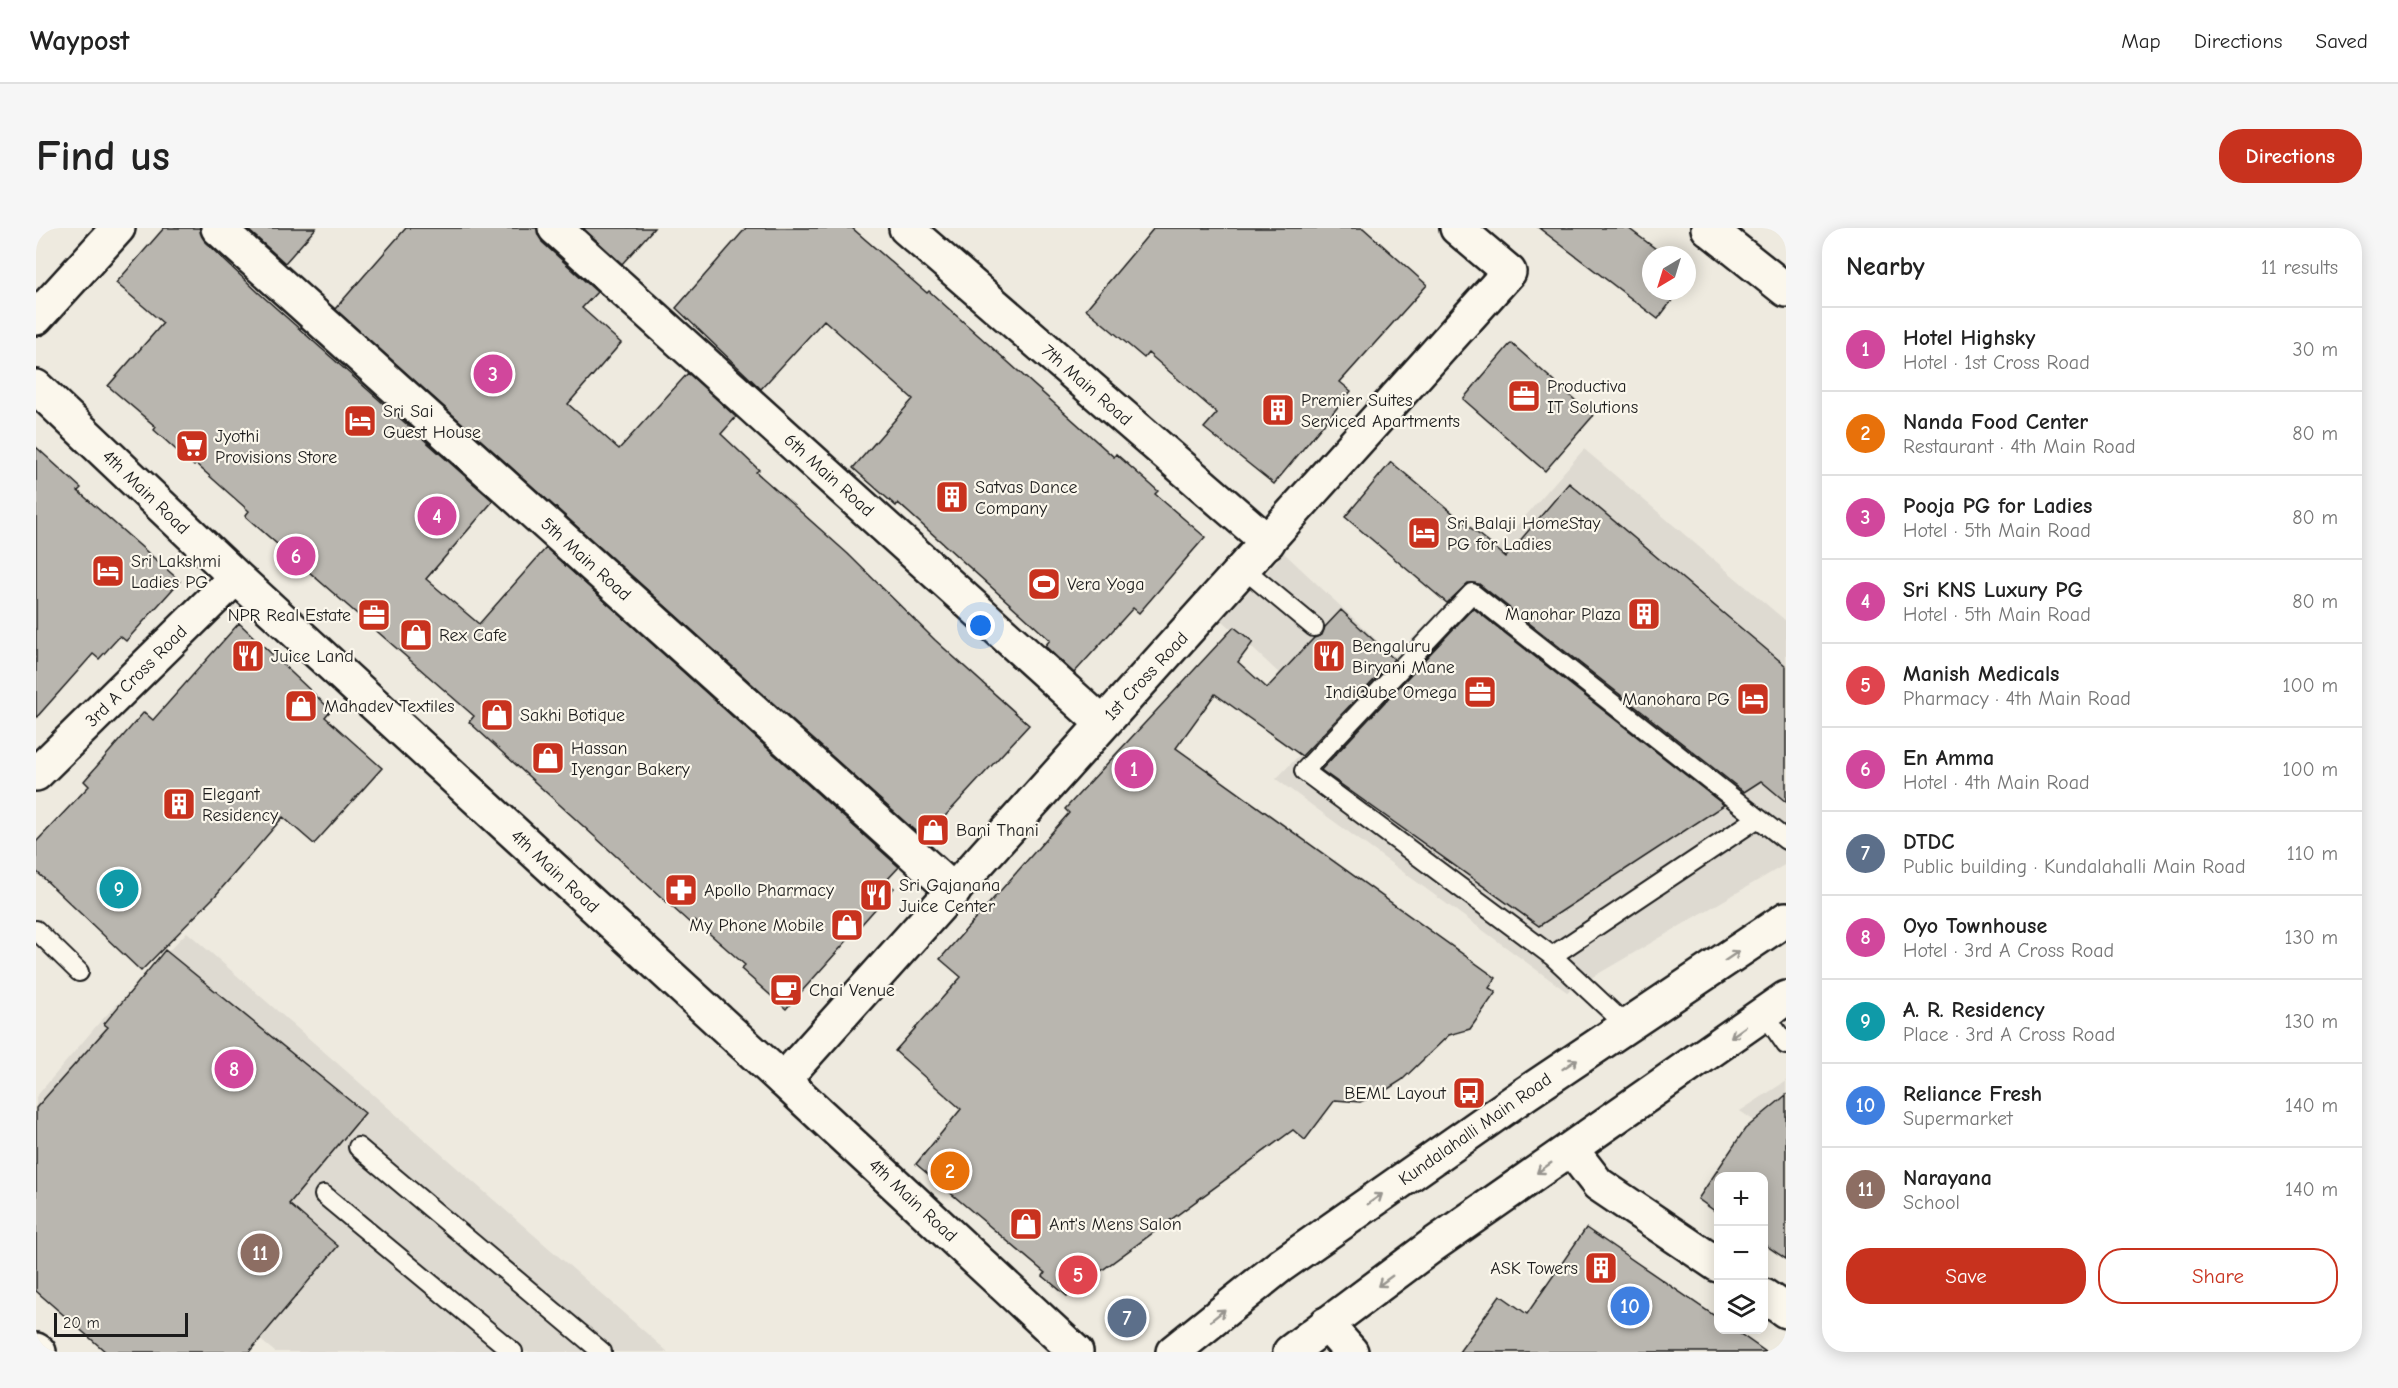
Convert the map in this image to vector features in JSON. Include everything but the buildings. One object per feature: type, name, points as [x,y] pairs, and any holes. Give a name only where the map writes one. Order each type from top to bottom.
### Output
[{"type":"street","points":[[36,318],[118,228]]},
{"type":"street","name":"5th Main Road","points":[[218,228],[954,891]]},
{"type":"street","name":"6th Main Road","points":[[555,228],[1102,723]]},
{"type":"street","name":"7th Main Road","points":[[906,228],[1268,542]]},
{"type":"street","name":"1st Cross Road","points":[[783,1080],[1509,272],[1457,228]]},
{"type":"street","points":[[1708,228],[1786,290]]},
{"type":"street","name":"4th Main Road","points":[[36,387],[236,577],[1076,1352]]},
{"type":"street","name":"3rd A Cross Road","points":[[36,774],[236,577]]},
{"type":"street","name":"Kundalahalli Main Road","points":[[1173,1352],[1280,1266],[1525,1094],[1786,919]]},
{"type":"street","points":[[1290,1352],[1571,1149],[1775,1006]]},
{"type":"street","points":[[1571,1149],[1598,1184],[1714,1262]]},
{"type":"street","points":[[1768,1299],[1786,1311]]},
{"type":"street","points":[[1326,1324],[1351,1352]]},
{"type":"lane","points":[[1244,568],[1314,627]]},
{"type":"lane","points":[[1627,1026],[1552,956],[1304,771],[1472,593],[1786,840]]},
{"type":"lane","points":[[1552,956],[1758,818]]},
{"type":"lane","points":[[36,930],[79,972]]},
{"type":"lane","points":[[1775,1006],[1786,1045]]},
{"type":"lane","points":[[358,1147],[602,1352]]},
{"type":"lane","points":[[324,1195],[513,1352]]},
{"type":"shaded area","points":[[1584,449],[1786,621],[1786,864],[1567,992],[1276,779],[1473,576]]},
{"type":"shaded area","points":[[1284,553],[1384,647],[1323,714],[1222,620]]},
{"type":"shaded area","points":[[187,932],[668,1352],[275,1352],[36,1154],[36,1097],[98,1024]]},
{"type":"shaded area","points":[[1786,1081],[1786,1143],[1740,1111]]},
{"type":"place","name":"Pooja PG for Ladies","points":[[493,374]]},
{"type":"place","name":"Productiva IT Solutions","points":[[1524,396]]},
{"type":"place","name":"Premier Suites Serviced Apartments","points":[[1278,410]]},
{"type":"place","name":"Sri Sai Guest House","points":[[360,421]]},
{"type":"place","name":"Jyothi Provisions Store","points":[[192,446]]},
{"type":"place","name":"Satvas Dance Company","points":[[952,497]]},
{"type":"place","name":"Sri KNS Luxury PG","points":[[437,516]]},
{"type":"place","name":"Sri Balaji HomeStay PG for Ladies","points":[[1424,533]]},
{"type":"place","name":"En Amma","points":[[296,556]]},
{"type":"place","name":"Sri Lakshmi Ladies PG","points":[[108,571]]},
{"type":"place","name":"Vera Yoga","points":[[1044,584]]},
{"type":"place","name":"Manohar Plaza","points":[[1644,614]]},
{"type":"place","name":"NPR Real Estate","points":[[374,615]]},
{"type":"place","name":"Rex Cafe","points":[[416,635]]},
{"type":"place","name":"Juice Land","points":[[248,656]]},
{"type":"place","name":"Bengaluru Biryani Mane","points":[[1329,656]]},
{"type":"place","name":"IndiQube Omega","points":[[1480,692]]},
{"type":"place","name":"Manohara PG","points":[[1753,699]]},
{"type":"place","name":"Mahadev Textiles","points":[[301,706]]},
{"type":"place","name":"Sakhi Botique","points":[[497,715]]},
{"type":"place","name":"Hassan Iyengar Bakery","points":[[548,758]]},
{"type":"place","name":"Hotel Highsky","points":[[1134,769]]},
{"type":"place","name":"Elegant Residency","points":[[179,804]]},
{"type":"place","name":"Bani Thani","points":[[933,830]]},
{"type":"place","name":"A. R. Residency","points":[[119,889]]},
{"type":"place","name":"Apollo Pharmacy","points":[[681,890]]},
{"type":"place","name":"Sri Gajanana Juice Center","points":[[876,895]]},
{"type":"place","name":"My Phone Mobile","points":[[847,925]]},
{"type":"place","name":"Chai Venue","points":[[786,990]]},
{"type":"place","name":"Oyo Townhouse","points":[[234,1069]]},
{"type":"place","name":"BEML Layout","points":[[1469,1093]]},
{"type":"place","name":"Nanda Food Center","points":[[950,1171]]},
{"type":"place","name":"Ant's Mens Salon","points":[[1026,1224]]},
{"type":"place","name":"Narayana","points":[[260,1253]]},
{"type":"place","name":"ASK Towers","points":[[1601,1268]]},
{"type":"place","name":"Manish Medicals","points":[[1078,1275]]},
{"type":"place","name":"Reliance Fresh","points":[[1630,1306]]},
{"type":"place","name":"DTDC","points":[[1127,1318]]}]
